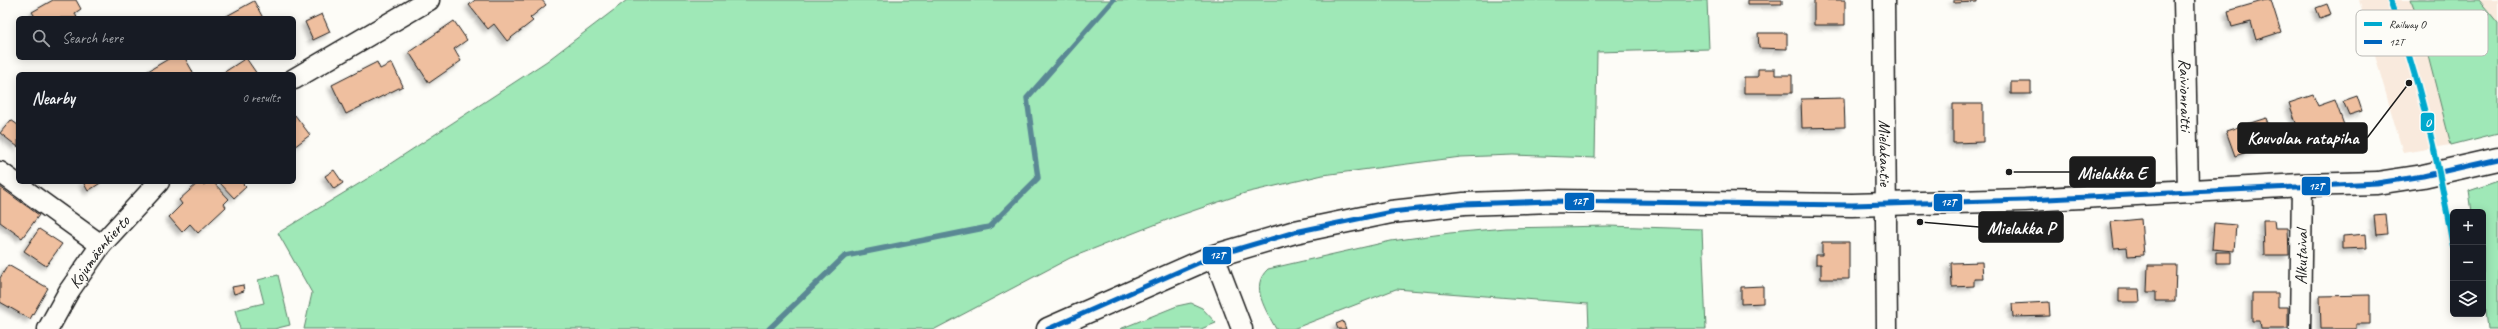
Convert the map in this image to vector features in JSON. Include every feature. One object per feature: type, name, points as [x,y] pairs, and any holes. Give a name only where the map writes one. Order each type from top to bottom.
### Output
[{"type":"street","points":[[296,77],[429,0]]},
{"type":"street","name":"Mielakantie","points":[[1884,0],[1887,329]]},
{"type":"street","name":"Raivionraitti","points":[[2184,0],[2188,191]]},
{"type":"street","points":[[1048,329],[1214,256],[1295,232],[1384,213],[1464,204],[1552,201],[1886,204],[2025,200],[2302,185],[2377,183],[2423,176],[2498,159]]},
{"type":"street","points":[[0,172],[16,184]]},
{"type":"street","points":[[17,184],[101,245]]},
{"type":"street","name":"Kojumäenkierto","points":[[48,329],[69,291],[101,245],[158,184]]},
{"type":"street","name":"Alkutaival","points":[[2300,329],[2302,185]]},
{"type":"street","points":[[1214,256],[1242,329]]},
{"type":"shaded area","points":[[2359,0],[2411,0],[2415,10],[2362,10]]},
{"type":"shaded area","points":[[2479,0],[2498,0],[2498,23],[2488,10]]},
{"type":"shaded area","points":[[2375,56],[2428,56],[2451,145],[2403,153]]},
{"type":"green space","points":[[627,0],[1707,0],[1709,49],[1597,52],[1595,158],[1513,155],[1461,157],[1323,175],[1245,193],[1172,218],[1070,258],[935,329],[304,329],[312,293],[278,233],[370,177],[547,61]]},
{"type":"green space","points":[[2411,0],[2479,0],[2487,10],[2415,10]]},
{"type":"green space","points":[[2488,11],[2498,23],[2498,133],[2451,145],[2428,56],[2488,56]]},
{"type":"green space","points":[[2498,181],[2498,329],[2488,329],[2486,310],[2486,209],[2472,209],[2469,191]]},
{"type":"green space","points":[[1608,226],[1702,229],[1706,329],[1589,329],[1588,304],[1396,289],[1293,329],[1276,329],[1261,298],[1260,283],[1262,276],[1268,269],[1391,241],[1450,233],[1505,228]]},
{"type":"green space","points":[[278,275],[290,325],[274,329],[240,329],[235,310],[264,303],[258,280]]},
{"type":"green space","points":[[1191,303],[1202,308],[1216,323],[1201,329],[1120,329],[1177,306]]},
{"type":"building","points":[[53,0],[76,0],[81,9],[75,13],[76,16],[35,16],[32,12]]},
{"type":"building","points":[[475,0],[542,0],[546,5],[530,18],[533,21],[507,41],[494,24],[488,29],[469,5]]},
{"type":"building","points":[[1748,0],[1782,0],[1782,4],[1748,4]]},
{"type":"building","points":[[1814,0],[1845,0],[1845,25],[1814,25]]},
{"type":"building","points":[[1954,0],[1977,0],[1977,2],[1954,3]]},
{"type":"building","points":[[2266,0],[2271,0],[2281,32],[2256,40],[2251,22],[2232,27],[2228,11]]},
{"type":"building","points":[[254,1],[262,16],[227,16]]},
{"type":"building","points":[[2327,4],[2331,14],[2320,18],[2316,8]]},
{"type":"building","points":[[322,14],[330,32],[313,40],[305,22]]},
{"type":"building","points":[[454,21],[467,40],[454,49],[461,61],[429,83],[409,52]]},
{"type":"building","points":[[1758,33],[1787,33],[1787,49],[1759,48]]},
{"type":"building","points":[[167,60],[186,60],[193,72],[146,72]]},
{"type":"building","points":[[243,60],[247,60],[256,72],[225,72]]},
{"type":"building","points":[[377,62],[380,69],[392,63],[403,86],[346,114],[332,85]]},
{"type":"building","points":[[1758,69],[1775,69],[1775,75],[1792,75],[1792,93],[1744,93],[1744,77],[1758,77]]},
{"type":"building","points":[[2011,82],[2031,82],[2031,94],[2011,94]]},
{"type":"building","points":[[2313,95],[2318,106],[2335,100],[2344,125],[2302,140],[2289,103]]},
{"type":"building","points":[[2357,96],[2362,111],[2349,115],[2343,101]]},
{"type":"building","points":[[1844,98],[1845,127],[1802,128],[1801,99]]},
{"type":"building","points":[[1953,104],[1983,104],[1983,142],[1953,143]]},
{"type":"building","points":[[296,116],[310,135],[296,146]]},
{"type":"building","points":[[2266,118],[2275,143],[2235,156],[2226,131]]},
{"type":"building","points":[[11,120],[16,124],[16,145],[0,133]]},
{"type":"building","points":[[334,170],[343,183],[334,189],[325,176]]},
{"type":"building","points":[[84,184],[99,184],[88,191]]},
{"type":"building","points":[[197,184],[215,184],[229,199],[224,204],[226,207],[198,233],[190,224],[182,232],[169,217],[182,204],[179,200]]},
{"type":"building","points":[[221,184],[243,184],[246,187],[234,198]]},
{"type":"building","points":[[0,187],[39,215],[22,238],[0,222]]},
{"type":"building","points":[[2385,214],[2387,234],[2376,235],[2374,215]]},
{"type":"building","points":[[2141,219],[2144,255],[2128,256],[2127,247],[2114,248],[2111,222]]},
{"type":"building","points":[[2263,220],[2274,220],[2275,228],[2288,228],[2289,255],[2264,255]]},
{"type":"building","points":[[2214,223],[2236,225],[2234,251],[2212,249]]},
{"type":"building","points":[[39,229],[62,244],[46,266],[24,251]]},
{"type":"building","points":[[2366,234],[2367,248],[2343,249],[2343,236]]},
{"type":"building","points":[[1822,242],[1849,242],[1849,279],[1821,279],[1821,264],[1816,264],[1816,255],[1822,255]]},
{"type":"building","points":[[2216,252],[2231,252],[2231,263],[2216,263]]},
{"type":"building","points":[[1982,262],[1983,279],[1974,279],[1974,286],[1952,287],[1951,263]]},
{"type":"building","points":[[8,265],[48,288],[30,319],[0,302],[0,278]]},
{"type":"building","points":[[2148,265],[2176,265],[2175,301],[2156,301],[2156,292],[2147,292]]},
{"type":"building","points":[[243,285],[244,291],[234,294],[232,287]]},
{"type":"building","points":[[1763,286],[1763,303],[1741,304],[1741,287]]},
{"type":"building","points":[[2119,289],[2139,289],[2140,302],[2119,302]]},
{"type":"building","points":[[2252,293],[2278,293],[2278,307],[2288,307],[2288,329],[2261,329],[2260,321],[2252,321]]},
{"type":"building","points":[[2370,295],[2370,324],[2356,324],[2356,329],[2321,329],[2320,296]]},
{"type":"building","points":[[2049,302],[2050,316],[2013,317],[2012,304]]},
{"type":"building","points":[[1343,321],[1346,329],[1338,329],[1336,324]]},
{"type":"waterway","points":[[769,329],[845,256],[989,227],[1038,178],[1027,98],[1113,0]]},
{"type":"rail line","name":"O","points":[[2390,0],[2394,10]]},
{"type":"rail line","name":"O","points":[[2410,56],[2428,122],[2453,245]]},
{"type":"transit line","name":"12T","points":[[1048,329],[1214,256],[1295,232],[1391,212],[1464,204],[1552,201],[1852,205],[2025,200],[2377,183],[2423,176],[2498,159]]},
{"type":"place","name":"Kouvolan ratapiha","points":[[2409,83]]},
{"type":"place","name":"Mielakka E","points":[[2009,172]]},
{"type":"place","name":"Mielakka P","points":[[1920,222]]}]
